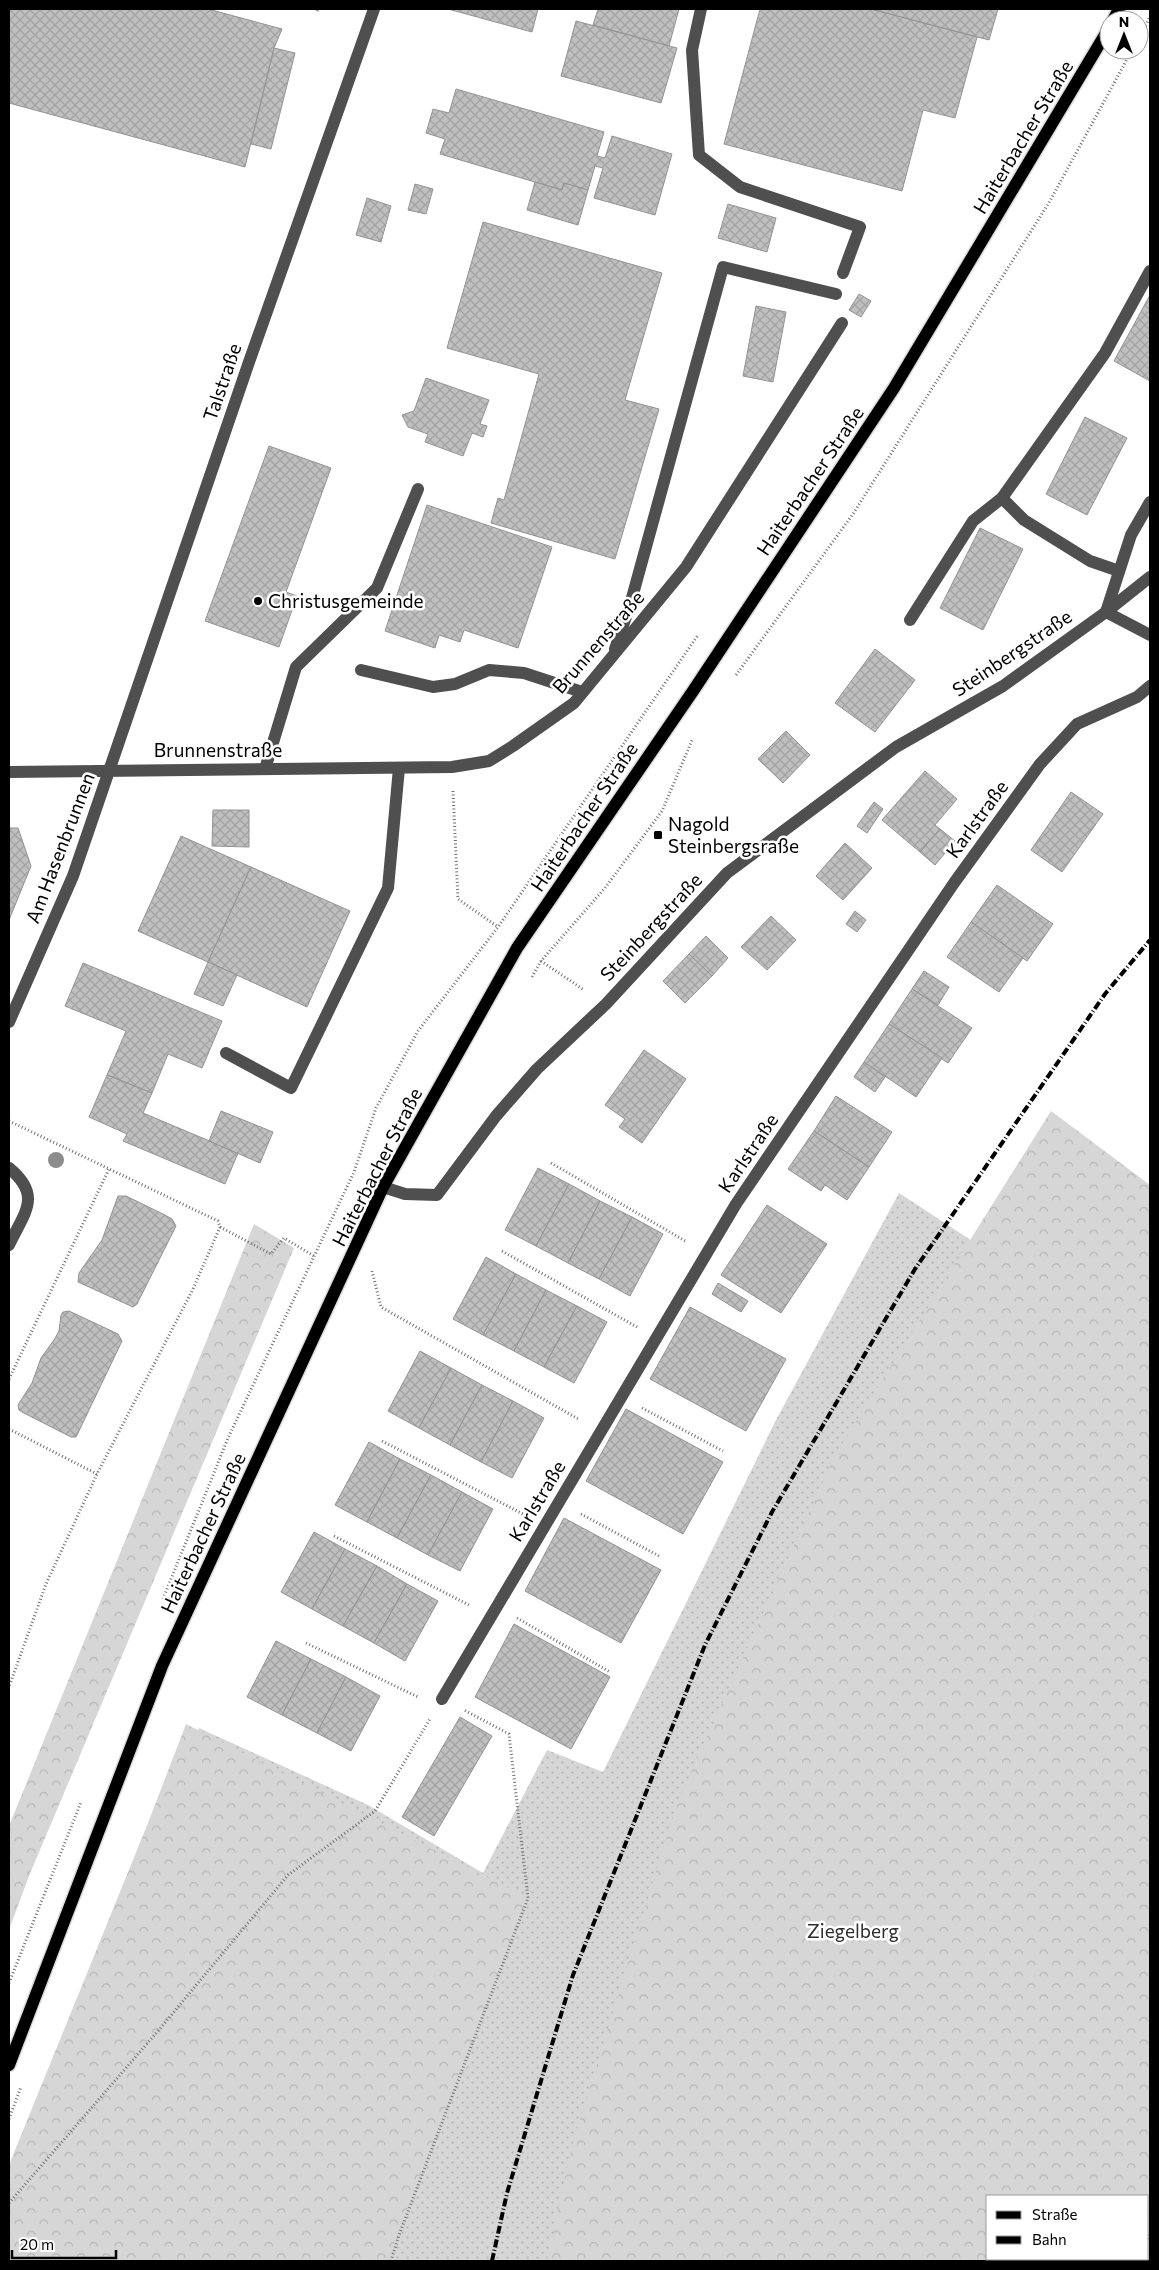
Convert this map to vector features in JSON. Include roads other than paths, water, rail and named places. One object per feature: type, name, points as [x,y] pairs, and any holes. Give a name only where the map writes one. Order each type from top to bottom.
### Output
[{"type":"main road","name":"Haiterbacher Straße","points":[[9,2065],[162,1666],[384,1187],[517,948],[693,691],[894,388],[1099,45]]},
{"type":"street","name":"Talstraße","points":[[110,770],[249,362],[374,9]]},
{"type":"street","points":[[701,9],[692,50],[699,155],[740,187],[860,227],[843,274]]},
{"type":"street","points":[[612,657],[630,606],[723,267],[836,294]]},
{"type":"street","points":[[910,620],[974,521],[1002,498],[1105,353],[1150,271]]},
{"type":"street","name":"Brunnenstraße","points":[[9,772],[452,768],[489,760],[574,703],[686,567],[842,323]]},
{"type":"street","points":[[265,769],[296,667],[376,588],[418,489]]},
{"type":"street","points":[[1002,498],[1024,520],[1090,561],[1120,571]]},
{"type":"street","points":[[1150,502],[1131,535],[1106,612],[1150,635]]},
{"type":"street","name":"Steinbergstraße","points":[[384,1187],[405,1194],[437,1196],[496,1116],[537,1069],[606,1004],[727,873],[896,747],[1003,686],[1106,612],[1150,577]]},
{"type":"street","points":[[361,670],[433,687],[454,684],[489,670],[524,673],[582,692]]},
{"type":"street","name":"Karlstraße","points":[[440,1702],[736,1204],[954,882],[1040,764],[1077,724],[1137,698],[1150,686]]},
{"type":"street","points":[[226,1053],[291,1088],[388,888],[399,768]]},
{"type":"street","name":"Am Hasenbrunnen","points":[[9,1022],[74,876],[110,770]]},
{"type":"street","points":[[9,1168],[26,1186],[29,1202],[9,1245]]},
{"type":"railway","points":[[492,2261],[507,2193],[573,1975],[705,1645],[772,1512],[915,1269],[1105,994],[1150,940]]},
{"type":"place","name":"Christusgemeinde","points":[[258,601]]},
{"type":"place","name":"Nagold Steinbergsraße","points":[[658,835]]},
{"type":"park label","name":"Ziegelberg","points":[[853,1931]]}]
